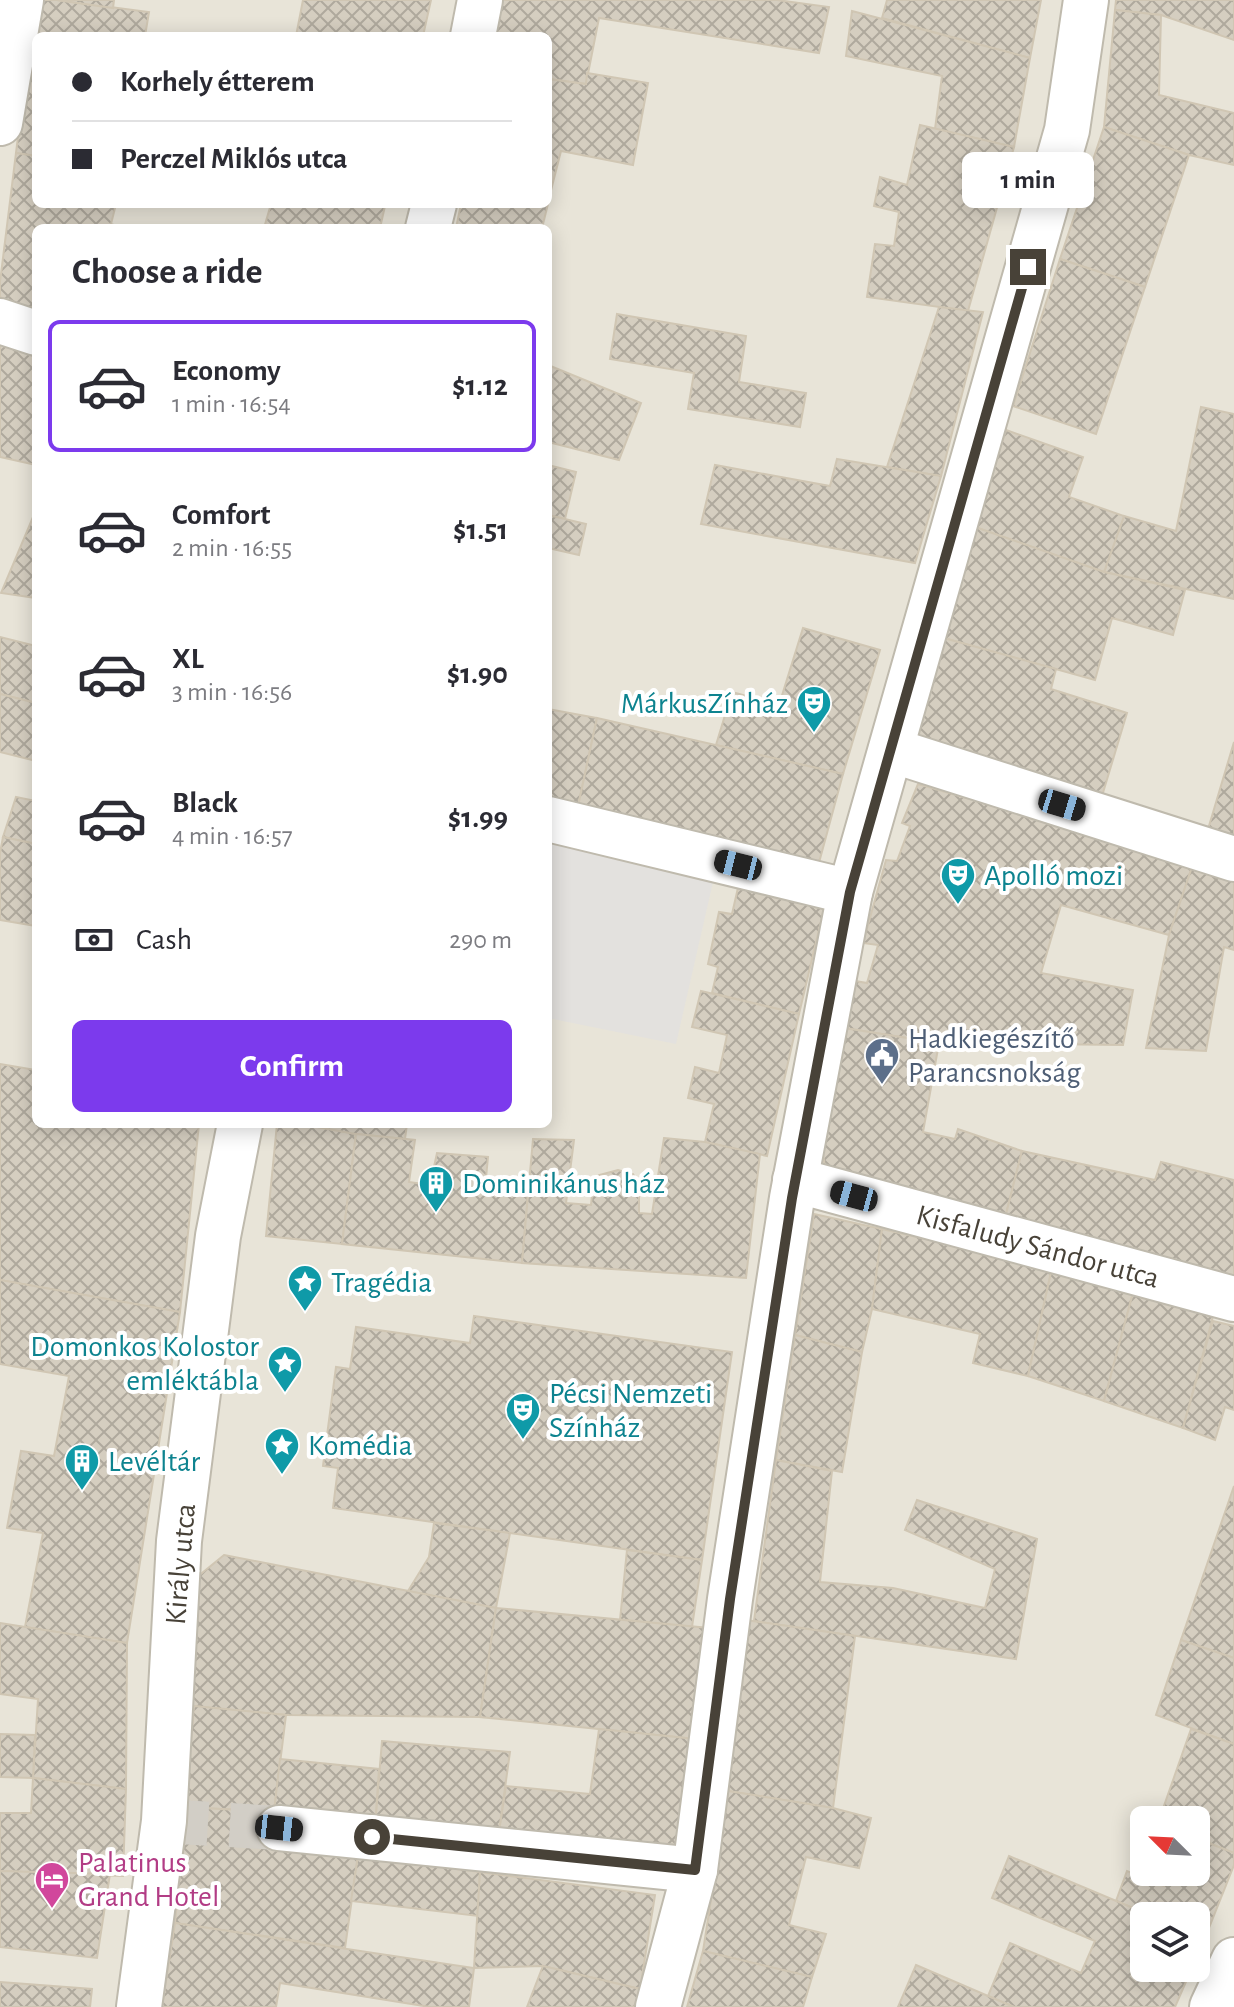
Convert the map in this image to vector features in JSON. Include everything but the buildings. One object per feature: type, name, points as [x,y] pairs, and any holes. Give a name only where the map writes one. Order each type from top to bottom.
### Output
[{"type":"street","points":[[0,123],[21,0]]},
{"type":"street","points":[[474,32],[480,0]]},
{"type":"street","points":[[658,2007],[695,1870],[730,1599],[795,1180],[850,892],[1067,130],[1086,0]]},
{"type":"street","points":[[0,321],[32,332]]},
{"type":"street","points":[[891,750],[1234,859]]},
{"type":"street","points":[[552,820],[850,892]]},
{"type":"street","name":"Király utca","points":[[139,2007],[164,1821],[179,1541],[218,1236],[239,1128]]},
{"type":"street","name":"Kisfaludy Sándor utca","points":[[795,1180],[1234,1299]]},
{"type":"street","points":[[279,1828],[695,1870]]},
{"type":"street","points":[[1212,2007],[1234,1960]]},
{"type":"shaded area","points":[[0,0],[1234,0],[1234,2007],[0,2007]]},
{"type":"shaded area","points":[[552,844],[713,882],[676,1044],[552,1019]]},
{"type":"tunnel","points":[[164,1821],[279,1828]]},
{"type":"place","name":"MárkusZínház","points":[[814,734]]},
{"type":"place","name":"Apolló mozi","points":[[958,906]]},
{"type":"place","name":"Hadkiegészítő Parancsnokság","points":[[882,1086]]},
{"type":"place","name":"Dominikánus ház","points":[[436,1214]]},
{"type":"place","name":"Tragédia","points":[[305,1313]]},
{"type":"place","name":"Domonkos Kolostor emléktábla","points":[[285,1394]]},
{"type":"place","name":"Pécsi Nemzeti Színház","points":[[523,1441]]},
{"type":"place","name":"Komédia","points":[[282,1476]]},
{"type":"place","name":"Levéltár","points":[[82,1492]]},
{"type":"place","name":"Palatinus Grand Hotel","points":[[52,1910]]},
{"type":"route","points":[[372,1837],[695,1870],[730,1599],[796,1172],[850,892],[1028,267]]}]
